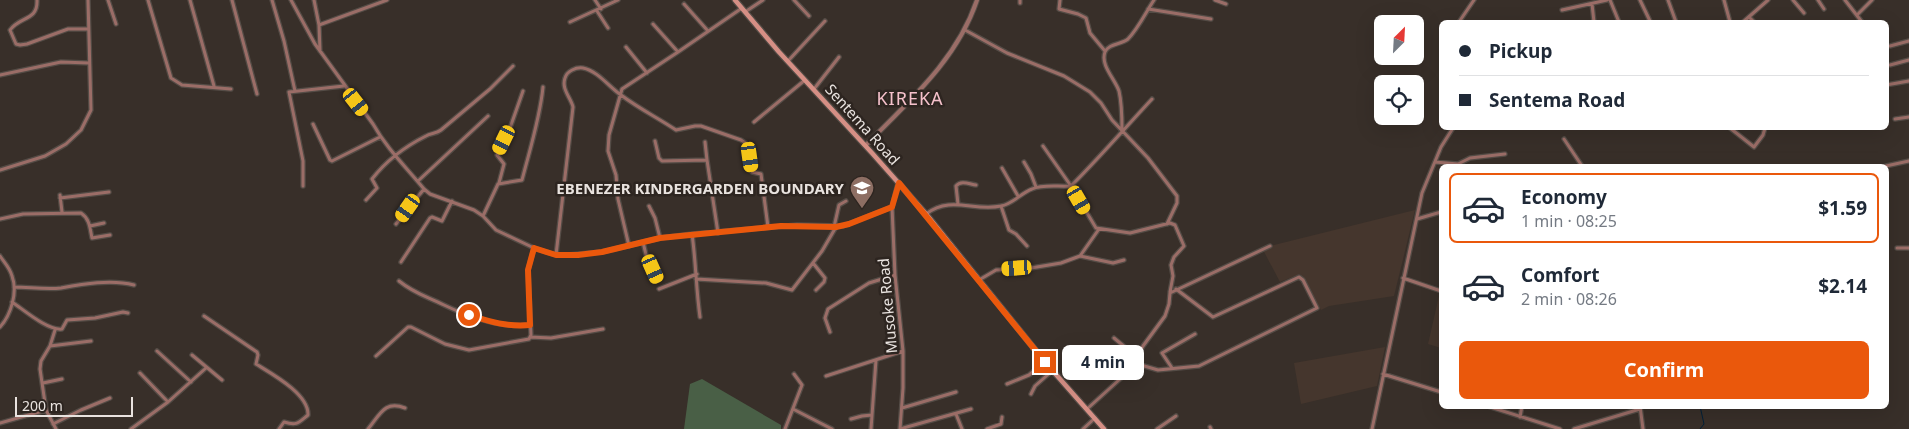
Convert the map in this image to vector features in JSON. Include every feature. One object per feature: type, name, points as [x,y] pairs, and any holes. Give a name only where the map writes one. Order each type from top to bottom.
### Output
[{"type":"main road","name":"Sentema Road","points":[[735,0],[926,214],[1045,362],[1104,429]]},
{"type":"street","points":[[37,0],[37,9],[34,14],[18,22],[10,30],[16,44],[27,44],[68,29],[88,29]]},
{"type":"street","points":[[0,170],[45,156],[66,144],[81,130],[91,110],[88,63],[88,0]]},
{"type":"street","points":[[108,0],[116,24]]},
{"type":"street","points":[[148,0],[170,78],[182,85],[214,86],[231,89]]},
{"type":"street","points":[[190,0],[214,86]]},
{"type":"street","points":[[232,0],[257,94]]},
{"type":"street","points":[[272,0],[284,41],[295,91]]},
{"type":"street","points":[[290,0],[320,51],[373,124],[380,137],[394,156],[424,189],[430,194],[467,207],[483,216],[496,230],[534,248],[556,255],[578,255],[629,246],[660,238],[692,234],[797,225],[835,227],[849,224],[892,207]]},
{"type":"street","points":[[314,0],[319,25],[320,51]]},
{"type":"street","points":[[319,25],[387,0]]},
{"type":"street","points":[[595,0],[608,28]]},
{"type":"street","points":[[570,22],[618,0]]},
{"type":"street","points":[[629,246],[618,199],[616,175],[608,151],[609,135],[620,94],[625,85],[647,73],[708,31],[763,0]]},
{"type":"street","points":[[794,0],[809,16]]},
{"type":"street","points":[[866,146],[937,70],[965,30],[977,0]]},
{"type":"street","points":[[1060,0],[1059,9],[1078,14],[1087,20],[1090,33],[1105,52],[1106,65],[1119,92],[1122,130]]},
{"type":"street","points":[[1105,52],[1111,46],[1127,40],[1154,0]]},
{"type":"street","points":[[1215,0],[1226,4]]},
{"type":"street","points":[[1460,20],[1474,0]]},
{"type":"street","points":[[1562,10],[1609,0],[1618,20]]},
{"type":"street","points":[[1640,0],[1650,20]]},
{"type":"street","points":[[1668,0],[1675,20]]},
{"type":"street","points":[[1724,0],[1729,20]]},
{"type":"street","points":[[1746,20],[1768,0]]},
{"type":"street","points":[[1794,0],[1804,13]]},
{"type":"street","points":[[1818,0],[1824,9]]},
{"type":"street","points":[[1845,0],[1860,20]]},
{"type":"street","points":[[1856,15],[1872,0]]},
{"type":"street","points":[[684,4],[708,31]]},
{"type":"street","points":[[1592,4],[1594,20]]},
{"type":"street","points":[[1148,9],[1211,19]]},
{"type":"street","points":[[788,61],[825,21]]},
{"type":"street","points":[[654,24],[678,52]]},
{"type":"street","points":[[965,30],[1007,53],[1072,81],[1094,96],[1112,120],[1148,158],[1178,200],[1167,224]]},
{"type":"street","points":[[1890,46],[1909,41]]},
{"type":"street","points":[[626,47],[647,73]]},
{"type":"street","points":[[814,89],[839,58]]},
{"type":"street","points":[[1890,65],[1909,60]]},
{"type":"street","points":[[0,75],[64,62],[88,63]]},
{"type":"street","points":[[366,200],[377,188],[372,179],[394,156],[428,135],[441,130],[514,66]]},
{"type":"street","points":[[556,255],[573,107],[565,89],[565,77],[569,72],[578,68],[583,68],[597,75],[620,94],[676,130],[698,126],[742,140],[747,144],[752,172],[761,174],[768,227]]},
{"type":"street","points":[[754,122],[806,80]]},
{"type":"street","points":[[1889,84],[1909,81]]},
{"type":"street","points":[[304,186],[303,161],[289,92],[344,86]]},
{"type":"street","points":[[499,183],[522,180],[533,132],[540,112],[543,86]]},
{"type":"street","points":[[483,216],[499,183],[504,164],[497,155],[510,128],[523,91]]},
{"type":"street","points":[[926,214],[933,208],[958,204],[984,207],[1001,206],[1036,187],[1071,186],[1106,151],[1122,130],[1152,99]]},
{"type":"street","points":[[418,181],[488,116]]},
{"type":"street","points":[[1895,120],[1909,117]]},
{"type":"street","points":[[312,124],[332,161],[380,137]]},
{"type":"street","points":[[1372,429],[1382,374],[1422,193],[1441,147],[1452,130]]},
{"type":"street","points":[[1733,130],[1754,147],[1765,130]]},
{"type":"street","points":[[1564,140],[1581,164]]},
{"type":"street","points":[[654,141],[659,158],[662,161],[707,160]]},
{"type":"street","points":[[705,142],[718,233]]},
{"type":"street","points":[[1043,146],[1071,186],[1094,226],[1099,229],[1130,233],[1167,224],[1176,225],[1184,246],[1174,257],[1171,265],[1173,276],[1169,304],[1158,328],[1143,346],[1130,370],[1087,409]]},
{"type":"street","points":[[1435,162],[1458,164],[1470,158],[1505,154]]},
{"type":"street","points":[[1889,165],[1909,161]]},
{"type":"street","points":[[1024,162],[1032,174],[1036,187]]},
{"type":"street","points":[[1002,168],[1018,196]]},
{"type":"street","name":"Musoke Road","points":[[899,183],[892,207],[895,275],[903,351],[900,429]]},
{"type":"street","points":[[958,204],[956,186],[958,183],[976,185]]},
{"type":"street","points":[[396,224],[424,189]]},
{"type":"street","points":[[62,212],[60,196],[108,192]]},
{"type":"street","points":[[401,262],[430,218],[432,216],[442,221],[452,201]]},
{"type":"street","points":[[696,279],[766,283],[792,290],[813,263],[835,227],[839,206],[846,201]]},
{"type":"street","points":[[649,206],[655,218],[660,238]]},
{"type":"street","points":[[1001,206],[1008,230],[1016,234],[1027,246]]},
{"type":"street","points":[[0,219],[23,214],[62,212],[83,214],[90,226],[92,238],[110,235]]},
{"type":"street","points":[[1416,220],[1439,213]]},
{"type":"street","points":[[90,226],[104,223]]},
{"type":"street","points":[[1080,256],[1099,229]]},
{"type":"street","points":[[692,234],[700,317]]},
{"type":"street","points":[[643,242],[647,258],[658,280]]},
{"type":"street","points":[[1170,293],[1270,246]]},
{"type":"street","points":[[530,337],[528,270],[534,248]]},
{"type":"street","points":[[1897,248],[1909,248]]},
{"type":"street","points":[[0,256],[12,275],[14,287],[12,302],[5,321],[0,327]]},
{"type":"street","points":[[979,280],[996,270],[1031,268],[1061,263],[1080,256],[1113,263],[1124,260]]},
{"type":"street","points":[[813,263],[825,280],[816,290]]},
{"type":"street","points":[[659,289],[697,274]]},
{"type":"street","points":[[830,332],[826,318],[828,309],[869,283],[895,275]]},
{"type":"street","points":[[1134,363],[1154,370],[1199,366],[1317,308],[1303,280],[1298,277],[1212,317],[1176,290]]},
{"type":"street","points":[[1403,278],[1439,290]]},
{"type":"street","points":[[399,281],[427,299],[495,324],[530,325]]},
{"type":"street","points":[[14,287],[60,288],[70,285],[119,283],[134,285]]},
{"type":"street","points":[[12,302],[55,330],[62,329],[67,320],[128,313]]},
{"type":"street","points":[[204,316],[257,352],[256,364],[298,394],[305,402],[308,408],[308,415],[296,424],[290,425],[284,422],[279,429]]},
{"type":"street","points":[[376,356],[408,327],[445,344],[469,350],[527,340],[530,337],[551,338],[603,329]]},
{"type":"street","points":[[55,330],[50,346],[41,361],[40,369],[46,410],[56,429]]},
{"type":"street","points":[[1172,368],[1162,353],[1195,334]]},
{"type":"street","points":[[1114,338],[1137,357]]},
{"type":"street","points":[[50,346],[91,341]]},
{"type":"street","points":[[157,351],[191,382]]},
{"type":"street","points":[[826,376],[903,351]]},
{"type":"street","points":[[192,355],[222,380]]},
{"type":"street","points":[[871,429],[876,360]]},
{"type":"street","points":[[1007,384],[1029,375],[1045,362]]},
{"type":"street","points":[[132,429],[168,402],[206,368]]},
{"type":"street","points":[[1031,394],[1035,386],[1053,370]]},
{"type":"street","points":[[140,373],[168,402]]},
{"type":"street","points":[[785,429],[802,385],[794,374]]},
{"type":"street","points":[[1382,374],[1439,391]]},
{"type":"street","points":[[43,383],[62,379]]},
{"type":"street","points":[[902,408],[956,392]]},
{"type":"street","points":[[53,424],[80,410],[110,398]]},
{"type":"street","points":[[368,429],[384,409],[390,405],[405,408]]},
{"type":"street","points":[[793,409],[832,429]]},
{"type":"street","points":[[900,429],[971,409]]},
{"type":"street","points":[[1496,409],[1558,429]]},
{"type":"street","points":[[1520,417],[1521,409]]},
{"type":"street","points":[[1574,429],[1637,409]]},
{"type":"street","points":[[1640,409],[1642,429]]},
{"type":"street","points":[[0,424],[46,410]]},
{"type":"street","points":[[956,414],[962,429]]},
{"type":"street","points":[[851,419],[872,415]]},
{"type":"street","points":[[1157,429],[1176,416]]},
{"type":"street","points":[[987,429],[1001,424],[1002,417]]},
{"type":"street","points":[[1083,429],[1095,418]]},
{"type":"shaded area","points":[[1415,210],[1394,296],[1329,306],[1321,310],[1300,274],[1280,282],[1262,248]]},
{"type":"shaded area","points":[[1439,296],[1439,347],[1428,344]]},
{"type":"shaded area","points":[[1385,347],[1377,386],[1301,404],[1294,363]]},
{"type":"green space","points":[[702,379],[781,425],[781,429],[684,429],[690,384]]},
{"type":"waterway","points":[[1700,429],[1704,424],[1701,409]]},
{"type":"place","name":"EBENEZER KINDERGARDEN BOUNDARY","points":[[862,209]]},
{"type":"district","name":"KIREKA","points":[[910,98]]},
{"type":"route","points":[[469,315],[495,324],[530,325],[528,270],[529,259],[534,248],[556,255],[567,256],[602,252],[660,238],[692,234],[797,225],[843,226],[892,207],[899,183],[1045,362]]}]
